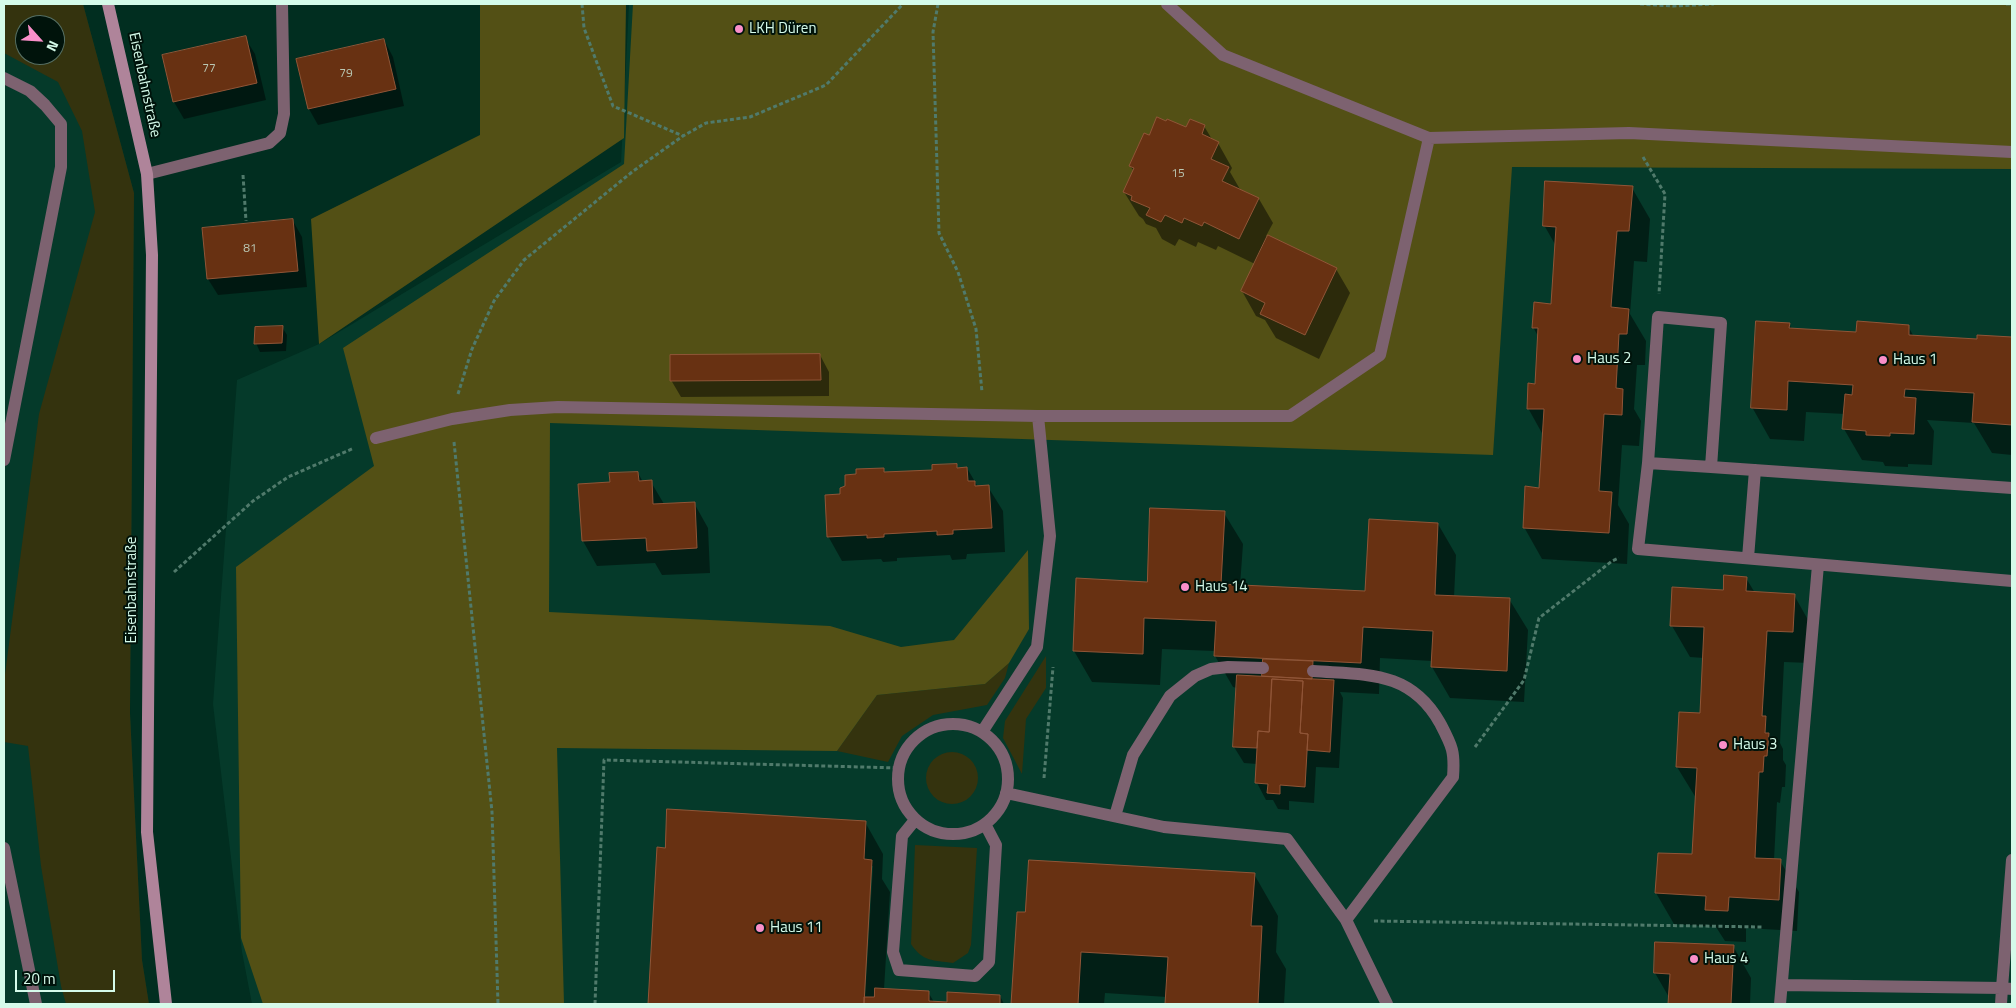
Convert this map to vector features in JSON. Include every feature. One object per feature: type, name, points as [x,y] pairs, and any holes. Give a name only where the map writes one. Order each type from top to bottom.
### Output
[{"type":"street","name":"Eisenbahnstraße","points":[[108,4],[147,174],[152,255],[147,832],[166,1004]]},
{"type":"street","points":[[147,174],[269,143],[280,133],[284,114],[282,4]]},
{"type":"street","points":[[1167,4],[1223,55],[1429,138],[1628,133],[2012,154]]},
{"type":"street","points":[[4,78],[30,91],[61,124],[61,167],[4,460]]},
{"type":"street","points":[[376,438],[452,419],[510,410],[558,407],[1038,416],[1290,416],[1380,355],[1429,138]]},
{"type":"street","points":[[1711,467],[1721,323],[1658,317],[1648,463],[1638,549],[2012,581]]},
{"type":"street","points":[[982,732],[1036,647],[1050,536],[1038,416]]},
{"type":"street","points":[[1648,463],[2012,488]]},
{"type":"street","points":[[1748,558],[1755,470]]},
{"type":"street","points":[[1780,1004],[1818,565]]},
{"type":"street","points":[[1115,816],[1133,754],[1170,696],[1195,676],[1211,669],[1228,667],[1263,668]]},
{"type":"street","points":[[1313,671],[1381,676],[1417,693],[1434,712],[1452,746],[1454,759],[1453,777],[1346,920]]},
{"type":"street","points":[[948,724],[965,725],[982,732],[995,743],[1004,758],[1008,775],[1006,792],[999,810],[985,824],[968,832],[950,834],[931,830],[915,820],[904,805],[898,787],[899,768],[905,751],[916,738],[930,728],[948,724]]},
{"type":"street","points":[[1006,792],[1164,827],[1287,839],[1346,920],[1387,1004]]},
{"type":"street","points":[[915,820],[902,836],[893,952],[899,970],[975,976],[989,962],[996,845],[985,824]]},
{"type":"street","points":[[4,848],[36,1004]]},
{"type":"street","points":[[2001,1004],[2007,989],[2012,860]]},
{"type":"street","points":[[1782,985],[2007,989]]},
{"type":"path","points":[[582,4],[584,28],[613,106],[683,136]]},
{"type":"path","points":[[498,1004],[492,812],[452,419],[459,387],[472,349],[494,301],[524,260],[632,172],[683,136],[706,123],[750,118],[826,85],[903,4]]},
{"type":"path","points":[[938,4],[933,32],[939,234],[958,272],[976,329],[984,415]]},
{"type":"path","points":[[1640,4],[1673,6],[1714,4]]},
{"type":"path","points":[[2006,4],[2012,4]]},
{"type":"path","points":[[1628,133],[1665,194],[1658,317]]},
{"type":"path","points":[[241,150],[246,221]]},
{"type":"path","points":[[148,596],[260,496],[288,477],[376,438]]},
{"type":"path","points":[[1453,777],[1524,680],[1539,618],[1612,561],[1638,549]]},
{"type":"path","points":[[1036,647],[1055,653],[1042,800]]},
{"type":"path","points":[[595,1004],[604,760],[899,768]]},
{"type":"path","points":[[1346,920],[1786,927]]},
{"type":"shaded area","points":[[4,4],[83,4],[134,193],[130,713],[142,960],[149,1004],[4,1004]]},
{"type":"shaded area","points":[[4,4],[83,4],[134,193],[130,713],[142,960],[149,1004],[66,1004],[61,986],[41,866],[28,746],[4,742],[4,682],[39,414],[95,212],[82,131],[58,82],[26,65],[65,65],[65,15],[15,15],[15,59],[4,53]]},
{"type":"shaded area","points":[[480,4],[626,4],[624,138],[319,344],[311,219],[480,135]]},
{"type":"shaded area","points":[[629,4],[2012,4],[2012,1004],[252,1004],[242,952],[213,704],[237,380],[319,344],[621,162]]},
{"type":"shaded area","points":[[633,4],[2012,4],[2012,169],[1512,167],[1493,455],[550,423],[549,612],[830,626],[901,647],[954,640],[1028,550],[1029,629],[1009,663],[985,684],[877,695],[837,751],[557,748],[564,1004],[263,1004],[241,938],[236,567],[374,466],[343,348],[624,164]]},
{"type":"shaded area","points":[[1046,656],[1046,688],[1026,719],[1022,774],[1003,738],[1005,721]]},
{"type":"shaded area","points":[[1009,663],[1005,678],[987,705],[933,715],[902,736],[888,762],[837,751],[877,695],[985,684]]},
{"type":"shaded area","points":[[952,752],[962,754],[970,760],[976,768],[978,778],[976,788],[970,796],[962,802],[952,804],[942,802],[934,796],[928,788],[926,778],[928,768],[934,760],[942,754]]},
{"type":"shaded area","points":[[915,845],[977,848],[971,945],[968,953],[953,963],[924,957],[911,944]]},
{"type":"building","points":[[246,36],[257,83],[173,102],[162,55]]},
{"type":"building","points":[[384,39],[396,89],[308,109],[296,59]]},
{"type":"building","points":[[1157,117],[1186,127],[1190,119],[1205,125],[1202,134],[1219,142],[1211,159],[1229,167],[1222,181],[1259,198],[1239,239],[1204,222],[1202,226],[1184,218],[1182,223],[1165,215],[1161,222],[1146,215],[1150,208],[1131,200],[1132,196],[1123,192],[1134,168],[1129,166],[1144,133],[1149,135]]},
{"type":"building","name":"Haus 2","points":[[1545,181],[1633,186],[1629,231],[1617,231],[1611,307],[1629,309],[1627,334],[1619,334],[1616,388],[1623,389],[1622,415],[1604,414],[1599,491],[1612,492],[1609,533],[1523,528],[1525,486],[1539,488],[1544,409],[1527,409],[1528,383],[1535,384],[1538,328],[1532,328],[1534,302],[1551,304],[1556,227],[1543,226]]},
{"type":"building","points":[[293,219],[298,271],[207,279],[202,228]]},
{"type":"building","points":[[1268,235],[1337,268],[1305,335],[1260,314],[1265,303],[1241,291]]},
{"type":"building","name":"Haus 1","points":[[1756,321],[1790,323],[1789,328],[1856,332],[1857,321],[1909,325],[1909,335],[1977,339],[1977,335],[2012,337],[2012,425],[1972,422],[1974,393],[1905,389],[1904,397],[1916,398],[1914,434],[1866,435],[1866,431],[1842,429],[1845,394],[1852,395],[1853,385],[1788,381],[1787,410],[1751,408]]},
{"type":"building","points":[[283,326],[282,343],[254,344],[255,327]]},
{"type":"building","points":[[820,354],[821,380],[670,381],[670,355]]},
{"type":"building","points":[[957,464],[957,468],[967,467],[968,481],[975,481],[975,486],[989,485],[992,528],[953,530],[953,534],[937,535],[937,531],[884,534],[884,537],[867,538],[867,535],[827,537],[825,495],[840,494],[840,488],[845,486],[845,475],[856,474],[856,469],[884,468],[884,472],[932,470],[932,465]]},
{"type":"building","points":[[638,472],[639,481],[652,480],[653,504],[695,502],[697,548],[647,551],[646,538],[582,541],[578,484],[610,482],[609,473]]},
{"type":"building","name":"Haus 14","points":[[1150,508],[1225,511],[1221,584],[1365,591],[1369,519],[1438,523],[1435,595],[1510,598],[1507,671],[1431,667],[1433,631],[1363,627],[1361,663],[1214,656],[1216,621],[1144,618],[1143,654],[1073,651],[1076,578],[1147,582]]},
{"type":"building","name":"Haus 3","points":[[1724,575],[1747,577],[1746,591],[1795,594],[1793,632],[1767,631],[1762,716],[1766,716],[1765,733],[1769,733],[1767,756],[1764,756],[1763,772],[1759,772],[1755,858],[1781,859],[1779,900],[1729,897],[1728,911],[1705,910],[1706,896],[1655,893],[1658,853],[1692,854],[1697,768],[1676,767],[1679,712],[1700,713],[1704,627],[1670,626],[1672,587],[1723,590]]},
{"type":"building","points":[[1263,659],[1313,661],[1312,679],[1262,676]]},
{"type":"building","points":[[1237,675],[1334,680],[1330,752],[1307,750],[1308,734],[1300,733],[1303,681],[1272,679],[1269,732],[1258,731],[1257,748],[1233,747]]},
{"type":"building","points":[[1272,679],[1303,681],[1300,733],[1308,734],[1305,787],[1280,785],[1280,794],[1267,793],[1268,784],[1255,783],[1258,731],[1269,732]]},
{"type":"building","name":"Haus 11","points":[[667,809],[866,821],[864,859],[872,860],[864,1004],[648,1004],[657,847],[665,848]]},
{"type":"building","points":[[1029,860],[1255,873],[1251,926],[1262,926],[1258,1004],[1165,1004],[1168,957],[1081,952],[1078,1004],[1011,1004],[1017,912],[1025,912]]},
{"type":"building","name":"Haus 4","points":[[1655,942],[1734,945],[1731,1004],[1668,1004],[1670,974],[1654,973]]},
{"type":"building","points":[[875,988],[929,991],[929,1001],[947,1002],[947,992],[1000,995],[1000,1004],[864,1004],[864,997],[874,997]]},
{"type":"place","name":"LKH Düren","points":[[739,29]]},
{"type":"place","name":"Haus 2","points":[[1577,359]]},
{"type":"place","name":"Haus 1","points":[[1883,360]]},
{"type":"place","name":"Haus 14","points":[[1185,587]]},
{"type":"place","name":"Haus 3","points":[[1723,745]]},
{"type":"place","name":"Haus 11","points":[[760,928]]},
{"type":"place","name":"Haus 4","points":[[1694,959]]}]
